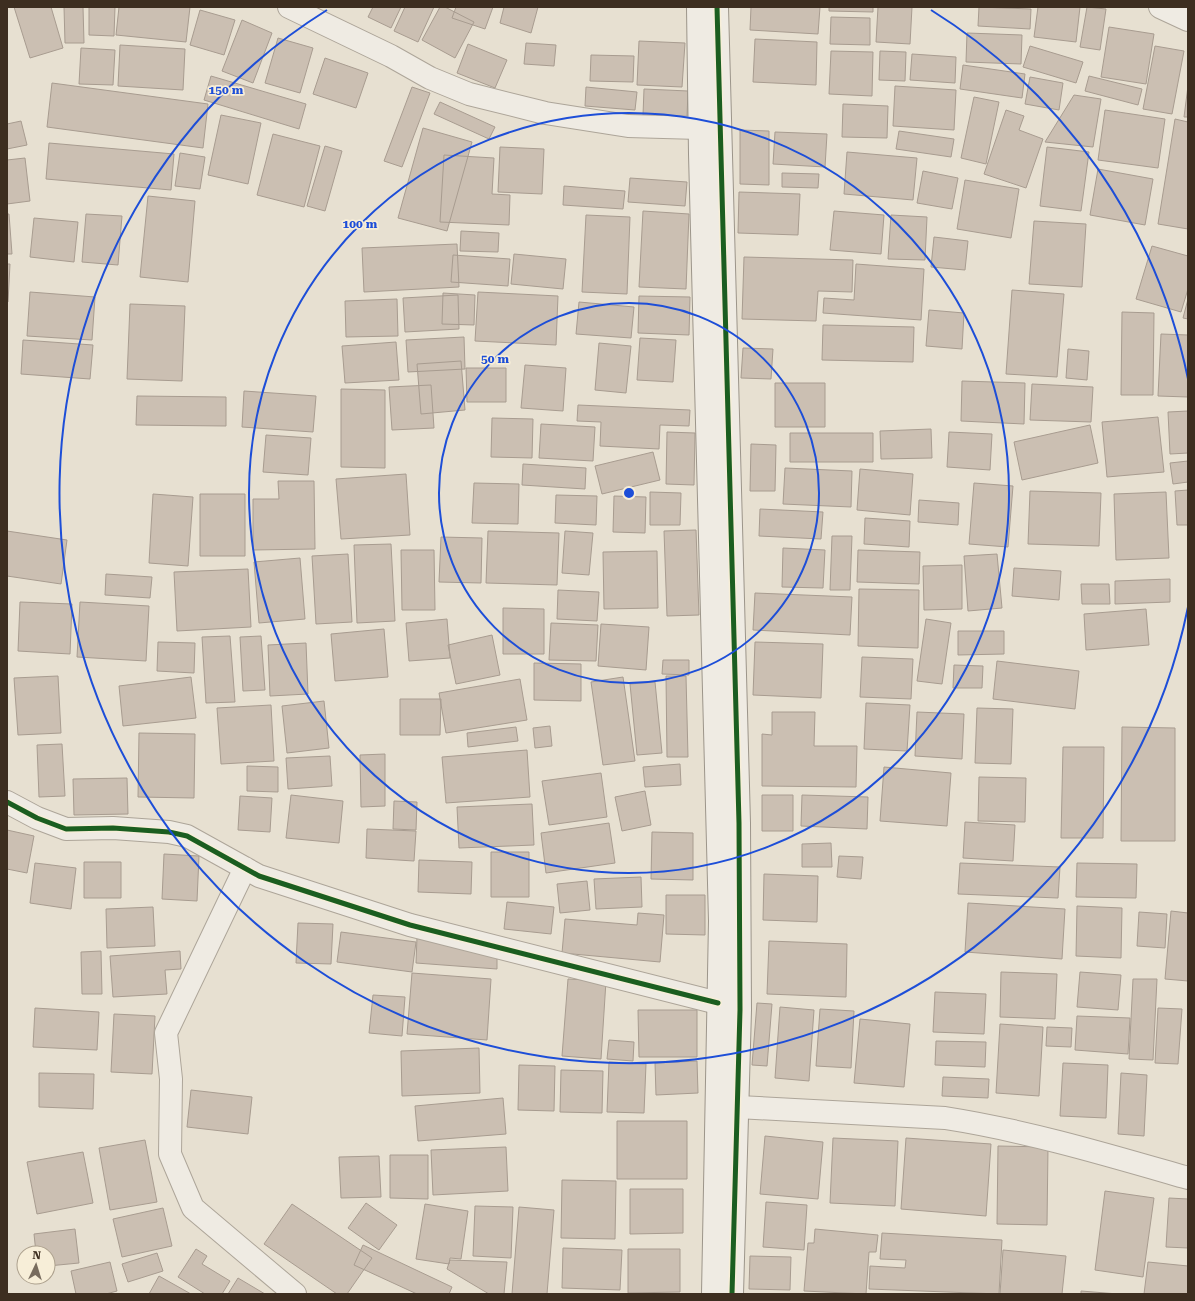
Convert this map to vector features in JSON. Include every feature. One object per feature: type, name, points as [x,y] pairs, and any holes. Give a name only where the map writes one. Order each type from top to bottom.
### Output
[{"type":"street","points":[[289,7],[391,56],[430,78],[468,94],[546,112],[628,126],[699,128]]},
{"type":"street","points":[[698,7],[699,128],[720,921],[712,1294]]},
{"type":"street","points":[[717,7],[739,822],[740,1010],[732,1294]]},
{"type":"street","points":[[1160,7],[1188,20]]},
{"type":"street","points":[[7,802],[37,818],[66,829],[80,830],[112,828],[170,832],[187,836],[259,876],[410,925],[718,1003]]},
{"type":"street","points":[[245,868],[166,1033],[171,1079],[170,1154],[193,1208],[295,1294]]},
{"type":"street","points":[[716,1106],[945,1118],[979,1123],[1073,1145],[1188,1178]]},
{"type":"building","points":[[14,7],[51,7],[63,48],[30,58]]},
{"type":"building","points":[[64,7],[83,7],[84,43],[65,43]]},
{"type":"building","points":[[89,7],[115,7],[114,36],[89,35]]},
{"type":"building","points":[[119,7],[190,7],[186,42],[116,35]]},
{"type":"building","points":[[373,7],[401,7],[391,28],[368,17]]},
{"type":"building","points":[[405,7],[434,7],[418,42],[394,31]]},
{"type":"building","points":[[440,7],[445,7],[474,22],[455,58],[422,40]]},
{"type":"building","points":[[456,7],[493,7],[485,29],[452,18]]},
{"type":"building","points":[[504,7],[538,7],[531,33],[500,23]]},
{"type":"building","points":[[751,7],[820,7],[818,34],[750,30]]},
{"type":"building","points":[[829,7],[873,7],[873,12],[829,11]]},
{"type":"building","points":[[878,7],[912,7],[910,44],[876,42]]},
{"type":"building","points":[[979,7],[1031,9],[1030,29],[978,26]]},
{"type":"building","points":[[1038,7],[1080,7],[1076,42],[1034,37]]},
{"type":"building","points":[[1087,7],[1106,9],[1100,50],[1080,47]]},
{"type":"building","points":[[200,10],[235,20],[224,55],[190,45]]},
{"type":"building","points":[[831,17],[870,18],[870,45],[830,44]]},
{"type":"building","points":[[242,20],[272,33],[253,83],[222,71]]},
{"type":"building","points":[[1109,27],[1154,34],[1146,84],[1101,77]]},
{"type":"building","points":[[967,33],[1022,35],[1021,64],[966,62]]},
{"type":"building","points":[[278,38],[313,48],[300,93],[265,83]]},
{"type":"building","points":[[755,39],[817,42],[816,85],[753,82]]},
{"type":"building","points":[[639,41],[685,43],[682,87],[637,85]]},
{"type":"building","points":[[526,43],[556,45],[554,66],[524,64]]},
{"type":"building","points":[[468,44],[507,60],[495,88],[457,73]]},
{"type":"building","points":[[120,45],[185,49],[183,90],[118,86]]},
{"type":"building","points":[[1030,46],[1083,62],[1076,83],[1023,67]]},
{"type":"building","points":[[1155,46],[1184,51],[1172,114],[1143,109]]},
{"type":"building","points":[[81,48],[115,50],[113,85],[79,84]]},
{"type":"building","points":[[831,51],[873,52],[872,96],[829,94]]},
{"type":"building","points":[[880,51],[906,52],[905,81],[879,80]]},
{"type":"building","points":[[912,54],[956,57],[955,83],[910,80]]},
{"type":"building","points":[[591,55],[634,56],[633,82],[590,81]]},
{"type":"building","points":[[325,58],[368,73],[356,108],[313,94]]},
{"type":"building","points":[[963,65],[1025,74],[1022,98],[960,89]]},
{"type":"building","points":[[211,76],[306,104],[299,129],[204,100]]},
{"type":"building","points":[[1089,76],[1142,89],[1138,105],[1085,91]]},
{"type":"building","points":[[1030,77],[1063,83],[1059,110],[1025,104]]},
{"type":"building","points":[[52,83],[208,104],[203,148],[47,127]]},
{"type":"building","points":[[895,86],[956,90],[954,130],[893,126]]},
{"type":"building","points":[[1188,86],[1188,117],[1184,117]]},
{"type":"building","points":[[412,87],[430,93],[402,167],[384,161]]},
{"type":"building","points":[[586,87],[637,92],[635,110],[585,106]]},
{"type":"building","points":[[644,89],[688,91],[687,117],[643,115]]},
{"type":"building","points":[[1074,95],[1101,99],[1093,147],[1045,142]]},
{"type":"building","points":[[974,97],[999,102],[986,164],[961,158]]},
{"type":"building","points":[[440,102],[495,127],[489,139],[434,114]]},
{"type":"building","points":[[843,104],[888,106],[887,138],[842,137]]},
{"type":"building","points":[[1006,110],[1024,116],[1019,130],[1043,139],[1026,188],[984,174]]},
{"type":"building","points":[[1105,110],[1165,119],[1158,168],[1098,160]]},
{"type":"building","points":[[221,115],[261,123],[248,184],[208,175]]},
{"type":"building","points":[[1175,119],[1188,122],[1188,229],[1158,224]]},
{"type":"building","points":[[21,121],[27,145],[7,149],[7,124]]},
{"type":"building","points":[[423,128],[472,142],[447,231],[398,218]]},
{"type":"building","points":[[740,130],[769,131],[769,185],[740,184]]},
{"type":"building","points":[[899,131],[954,139],[951,157],[896,149]]},
{"type":"building","points":[[775,132],[827,134],[825,167],[773,164]]},
{"type":"building","points":[[273,134],[320,146],[304,207],[257,195]]},
{"type":"building","points":[[49,143],[174,154],[171,190],[46,179]]},
{"type":"building","points":[[325,146],[342,151],[325,211],[307,206]]},
{"type":"building","points":[[500,147],[544,149],[542,194],[498,192]]},
{"type":"building","points":[[1047,147],[1089,152],[1081,211],[1040,206]]},
{"type":"building","points":[[847,152],[917,158],[913,200],[844,194]]},
{"type":"building","points":[[180,153],[205,157],[200,189],[175,186]]},
{"type":"building","points":[[444,155],[494,158],[492,194],[510,195],[509,225],[440,222]]},
{"type":"building","points":[[25,158],[30,201],[7,204],[7,160]]},
{"type":"building","points":[[1098,169],[1153,179],[1145,225],[1090,215]]},
{"type":"building","points":[[923,171],[958,178],[952,209],[917,203]]},
{"type":"building","points":[[782,173],[819,174],[818,188],[782,187]]},
{"type":"building","points":[[630,178],[687,182],[685,206],[628,202]]},
{"type":"building","points":[[965,180],[1019,189],[1011,238],[957,229]]},
{"type":"building","points":[[564,186],[625,191],[623,209],[563,205]]},
{"type":"building","points":[[739,192],[800,194],[798,235],[738,233]]},
{"type":"building","points":[[148,196],[195,201],[188,282],[140,277]]},
{"type":"building","points":[[643,211],[689,214],[686,289],[639,287]]},
{"type":"building","points":[[834,211],[884,215],[881,254],[830,250]]},
{"type":"building","points":[[7,214],[9,214],[12,254],[7,254]]},
{"type":"building","points":[[86,214],[122,216],[118,265],[82,262]]},
{"type":"building","points":[[586,215],[630,217],[627,294],[582,292]]},
{"type":"building","points":[[891,215],[927,217],[925,260],[888,259]]},
{"type":"building","points":[[34,218],[78,222],[74,262],[30,257]]},
{"type":"building","points":[[1034,221],[1086,224],[1082,287],[1029,284]]},
{"type":"building","points":[[461,231],[499,233],[498,252],[460,251]]},
{"type":"building","points":[[934,237],[968,241],[965,270],[931,267]]},
{"type":"building","points":[[457,244],[459,287],[364,292],[362,248]]},
{"type":"building","points":[[1152,246],[1188,256],[1188,289],[1181,312],[1136,299]]},
{"type":"building","points":[[514,254],[566,259],[563,289],[511,284]]},
{"type":"building","points":[[453,255],[510,259],[508,286],[451,282]]},
{"type":"building","points":[[744,257],[853,260],[852,292],[818,291],[816,321],[742,319]]},
{"type":"building","points":[[7,264],[10,264],[8,302],[7,302]]},
{"type":"building","points":[[856,264],[924,269],[921,320],[823,313],[824,298],[854,300]]},
{"type":"building","points":[[1012,290],[1064,294],[1057,377],[1006,374]]},
{"type":"building","points":[[30,292],[95,297],[92,340],[27,336]]},
{"type":"building","points":[[478,292],[558,296],[556,345],[475,341]]},
{"type":"building","points":[[443,293],[475,295],[474,325],[442,324]]},
{"type":"building","points":[[458,295],[459,329],[405,332],[403,298]]},
{"type":"building","points":[[639,296],[690,297],[689,335],[638,333]]},
{"type":"building","points":[[397,299],[398,336],[346,337],[345,301]]},
{"type":"building","points":[[1188,299],[1188,319],[1183,318]]},
{"type":"building","points":[[579,302],[634,307],[631,338],[576,334]]},
{"type":"building","points":[[130,304],[185,306],[182,381],[127,379]]},
{"type":"building","points":[[929,310],[964,313],[962,349],[926,346]]},
{"type":"building","points":[[1122,312],[1154,313],[1153,395],[1121,395]]},
{"type":"building","points":[[823,325],[914,327],[913,362],[822,360]]},
{"type":"building","points":[[1161,334],[1188,335],[1188,397],[1158,396]]},
{"type":"building","points":[[464,337],[465,369],[408,372],[406,340]]},
{"type":"building","points":[[640,338],[676,340],[673,382],[637,380]]},
{"type":"building","points":[[23,340],[93,345],[90,379],[21,374]]},
{"type":"building","points":[[396,342],[399,380],[345,383],[342,346]]},
{"type":"building","points":[[599,343],[631,346],[626,393],[595,390]]},
{"type":"building","points":[[743,348],[773,349],[771,379],[741,378]]},
{"type":"building","points":[[1068,349],[1089,351],[1087,380],[1066,378]]},
{"type":"building","points":[[461,361],[465,410],[421,414],[417,364]]},
{"type":"building","points":[[525,365],[566,368],[563,411],[521,408]]},
{"type":"building","points":[[466,368],[506,368],[506,402],[467,402]]},
{"type":"building","points":[[962,381],[1025,383],[1024,424],[961,421]]},
{"type":"building","points":[[775,383],[825,383],[825,427],[775,427]]},
{"type":"building","points":[[1032,384],[1093,387],[1091,422],[1030,420]]},
{"type":"building","points":[[431,385],[434,428],[392,430],[389,387]]},
{"type":"building","points":[[341,389],[385,390],[385,468],[341,467]]},
{"type":"building","points":[[244,391],[316,396],[313,432],[242,427]]},
{"type":"building","points":[[137,396],[226,397],[226,426],[136,425]]},
{"type":"building","points":[[578,405],[690,410],[689,426],[660,425],[659,449],[600,446],[601,422],[577,421]]},
{"type":"building","points":[[1188,411],[1188,453],[1170,454],[1168,412]]},
{"type":"building","points":[[1158,417],[1164,472],[1107,477],[1102,422]]},
{"type":"building","points":[[492,418],[533,419],[532,458],[491,457]]},
{"type":"building","points":[[541,424],[595,427],[593,461],[539,458]]},
{"type":"building","points":[[1090,425],[1098,463],[1022,480],[1014,442]]},
{"type":"building","points":[[931,429],[932,458],[881,459],[880,431]]},
{"type":"building","points":[[667,432],[695,433],[694,485],[666,484]]},
{"type":"building","points":[[949,432],[992,434],[990,470],[947,467]]},
{"type":"building","points":[[790,433],[873,433],[873,462],[790,462]]},
{"type":"building","points":[[266,435],[311,438],[308,475],[263,472]]},
{"type":"building","points":[[751,444],[776,445],[775,491],[750,491]]},
{"type":"building","points":[[653,452],[660,480],[602,494],[595,466]]},
{"type":"building","points":[[1188,461],[1188,482],[1173,484],[1170,463]]},
{"type":"building","points":[[523,464],[586,468],[585,489],[522,485]]},
{"type":"building","points":[[785,468],[852,471],[851,507],[783,504]]},
{"type":"building","points":[[860,469],[913,474],[910,515],[857,510]]},
{"type":"building","points":[[406,474],[410,535],[341,539],[336,479]]},
{"type":"building","points":[[278,481],[314,481],[315,549],[253,550],[253,499],[279,499]]},
{"type":"building","points":[[474,483],[519,484],[518,524],[472,523]]},
{"type":"building","points":[[974,483],[1013,486],[1008,547],[969,544]]},
{"type":"building","points":[[1188,490],[1188,525],[1177,525],[1175,491]]},
{"type":"building","points":[[1030,491],[1101,493],[1099,546],[1028,544]]},
{"type":"building","points":[[650,492],[681,493],[680,525],[650,525]]},
{"type":"building","points":[[1166,492],[1169,558],[1116,560],[1114,494]]},
{"type":"building","points":[[153,494],[193,497],[188,566],[149,563]]},
{"type":"building","points":[[200,494],[245,494],[245,556],[200,556]]},
{"type":"building","points":[[556,495],[597,496],[596,525],[555,523]]},
{"type":"building","points":[[614,496],[646,497],[645,533],[613,532]]},
{"type":"building","points":[[919,500],[959,503],[958,525],[918,522]]},
{"type":"building","points":[[760,509],[823,512],[821,539],[759,536]]},
{"type":"building","points":[[865,518],[910,521],[909,547],[864,544]]},
{"type":"building","points":[[696,530],[699,615],[667,616],[664,531]]},
{"type":"building","points":[[7,531],[67,540],[61,584],[7,576]]},
{"type":"building","points":[[488,531],[559,533],[557,585],[486,583]]},
{"type":"building","points":[[565,531],[593,533],[589,575],[562,573]]},
{"type":"building","points":[[832,536],[852,536],[850,590],[830,590]]},
{"type":"building","points":[[441,537],[482,538],[481,583],[439,582]]},
{"type":"building","points":[[391,544],[395,621],[357,623],[354,545]]},
{"type":"building","points":[[783,548],[825,550],[823,588],[782,587]]},
{"type":"building","points":[[401,550],[434,550],[435,610],[402,610]]},
{"type":"building","points":[[858,550],[920,552],[919,584],[857,582]]},
{"type":"building","points":[[657,551],[658,608],[604,609],[603,552]]},
{"type":"building","points":[[348,554],[352,622],[316,624],[312,556]]},
{"type":"building","points":[[997,554],[1002,608],[968,611],[964,556]]},
{"type":"building","points":[[300,558],[305,619],[259,623],[254,562]]},
{"type":"building","points":[[962,565],[962,609],[924,610],[923,566]]},
{"type":"building","points":[[1014,568],[1061,571],[1059,600],[1012,596]]},
{"type":"building","points":[[248,569],[251,627],[177,631],[174,572]]},
{"type":"building","points":[[106,574],[152,577],[150,598],[105,595]]},
{"type":"building","points":[[1170,579],[1170,602],[1115,604],[1115,581]]},
{"type":"building","points":[[1081,584],[1109,584],[1110,604],[1082,604]]},
{"type":"building","points":[[859,589],[919,590],[918,648],[858,646]]},
{"type":"building","points":[[558,590],[599,592],[597,621],[557,619]]},
{"type":"building","points":[[755,593],[852,597],[850,635],[753,630]]},
{"type":"building","points":[[20,602],[72,604],[70,654],[18,651]]},
{"type":"building","points":[[80,602],[149,606],[146,661],[77,657]]},
{"type":"building","points":[[503,608],[544,609],[544,654],[503,654]]},
{"type":"building","points":[[1146,609],[1149,645],[1086,650],[1084,614]]},
{"type":"building","points":[[447,619],[450,658],[409,661],[406,623]]},
{"type":"building","points":[[926,619],[951,623],[942,684],[917,681]]},
{"type":"building","points":[[551,623],[598,625],[596,661],[549,660]]},
{"type":"building","points":[[601,624],[649,627],[646,670],[598,666]]},
{"type":"building","points":[[384,629],[388,677],[335,681],[331,634]]},
{"type":"building","points":[[958,631],[1004,631],[1004,654],[958,655]]},
{"type":"building","points":[[492,635],[500,675],[456,684],[448,645]]},
{"type":"building","points":[[230,636],[235,702],[206,703],[202,637]]},
{"type":"building","points":[[261,636],[265,690],[243,691],[240,637]]},
{"type":"building","points":[[158,642],[195,643],[194,673],[157,671]]},
{"type":"building","points":[[755,642],[823,644],[821,698],[753,695]]},
{"type":"building","points":[[306,643],[308,694],[270,696],[268,645]]},
{"type":"building","points":[[862,657],[913,659],[911,699],[860,697]]},
{"type":"building","points":[[663,660],[689,660],[689,675],[662,674]]},
{"type":"building","points":[[997,661],[1079,671],[1075,709],[993,699]]},
{"type":"building","points":[[534,663],[581,664],[581,701],[534,700]]},
{"type":"building","points":[[954,665],[983,666],[982,688],[953,688]]},
{"type":"building","points":[[58,676],[61,733],[18,735],[14,678]]},
{"type":"building","points":[[666,676],[686,676],[688,757],[667,757]]},
{"type":"building","points":[[191,677],[196,718],[123,726],[119,686]]},
{"type":"building","points":[[623,677],[635,761],[603,765],[591,682]]},
{"type":"building","points":[[520,679],[527,720],[446,733],[439,693]]},
{"type":"building","points":[[655,682],[662,753],[637,755],[630,684]]},
{"type":"building","points":[[400,699],[441,699],[440,735],[400,735]]},
{"type":"building","points":[[324,701],[329,748],[287,753],[282,706]]},
{"type":"building","points":[[866,703],[910,705],[907,751],[864,749]]},
{"type":"building","points":[[271,705],[274,761],[221,764],[217,708]]},
{"type":"building","points":[[977,708],[1013,709],[1011,764],[975,763]]},
{"type":"building","points":[[772,712],[815,712],[814,746],[857,746],[856,787],[762,786],[762,734],[772,735]]},
{"type":"building","points":[[917,712],[964,714],[962,759],[915,756]]},
{"type":"building","points":[[550,726],[552,746],[535,748],[533,728]]},
{"type":"building","points":[[516,727],[518,741],[468,747],[467,733]]},
{"type":"building","points":[[1122,727],[1175,728],[1175,841],[1121,841]]},
{"type":"building","points":[[139,733],[195,734],[194,798],[138,797]]},
{"type":"building","points":[[62,744],[65,796],[39,797],[37,745]]},
{"type":"building","points":[[1063,747],[1104,747],[1103,838],[1061,838]]},
{"type":"building","points":[[527,750],[530,797],[446,803],[442,757]]},
{"type":"building","points":[[385,754],[385,806],[361,807],[360,755]]},
{"type":"building","points":[[330,756],[332,786],[288,789],[286,758]]},
{"type":"building","points":[[680,764],[681,785],[645,787],[643,767]]},
{"type":"building","points":[[247,766],[278,767],[278,792],[247,791]]},
{"type":"building","points":[[884,767],[951,773],[947,826],[880,821]]},
{"type":"building","points":[[601,773],[607,817],[549,825],[542,781]]},
{"type":"building","points":[[979,777],[1026,778],[1025,822],[978,821]]},
{"type":"building","points":[[127,778],[128,814],[74,815],[73,779]]},
{"type":"building","points":[[645,791],[651,825],[622,831],[615,797]]},
{"type":"building","points":[[291,795],[343,801],[339,843],[286,838]]},
{"type":"building","points":[[762,795],[793,795],[793,831],[762,831]]},
{"type":"building","points":[[802,795],[868,797],[867,829],[801,826]]},
{"type":"building","points":[[240,796],[272,798],[270,832],[238,830]]},
{"type":"building","points":[[394,801],[417,802],[416,830],[393,829]]},
{"type":"building","points":[[532,804],[534,845],[459,848],[457,807]]},
{"type":"building","points":[[965,822],[1015,825],[1013,861],[963,858]]},
{"type":"building","points":[[609,823],[615,863],[546,873],[541,833]]},
{"type":"building","points":[[367,829],[416,831],[414,861],[366,858]]},
{"type":"building","points":[[7,830],[34,836],[27,873],[7,869]]},
{"type":"building","points":[[652,832],[693,833],[693,880],[651,879]]},
{"type":"building","points":[[831,843],[832,867],[802,867],[802,844]]},
{"type":"building","points":[[491,852],[529,852],[529,897],[491,897]]},
{"type":"building","points":[[164,854],[199,856],[197,901],[162,899]]},
{"type":"building","points":[[839,856],[863,857],[861,879],[837,877]]},
{"type":"building","points":[[419,860],[472,862],[471,894],[418,892]]},
{"type":"building","points":[[84,862],[121,862],[121,898],[84,898]]},
{"type":"building","points":[[35,863],[76,868],[71,909],[30,903]]},
{"type":"building","points":[[960,863],[1060,867],[1058,898],[958,894]]},
{"type":"building","points":[[1077,863],[1137,864],[1136,898],[1076,897]]},
{"type":"building","points":[[764,874],[818,876],[817,922],[763,920]]},
{"type":"building","points":[[641,877],[642,907],[596,909],[594,879]]},
{"type":"building","points":[[587,881],[590,910],[560,913],[557,884]]},
{"type":"building","points":[[666,895],[705,895],[705,935],[666,934]]},
{"type":"building","points":[[507,902],[554,907],[551,934],[504,929]]},
{"type":"building","points":[[968,903],[1065,909],[1062,959],[965,952]]},
{"type":"building","points":[[1077,906],[1122,908],[1121,958],[1076,956]]},
{"type":"building","points":[[153,907],[155,946],[107,948],[106,909]]},
{"type":"building","points":[[1171,911],[1188,913],[1188,981],[1165,979]]},
{"type":"building","points":[[1139,912],[1167,914],[1165,948],[1137,946]]},
{"type":"building","points":[[638,913],[664,915],[660,962],[562,953],[565,919],[637,925]]},
{"type":"building","points":[[298,923],[333,924],[331,964],[296,963]]},
{"type":"building","points":[[341,932],[416,942],[412,972],[337,962]]},
{"type":"building","points":[[417,937],[497,956],[497,969],[416,963]]},
{"type":"building","points":[[769,941],[847,944],[846,997],[767,994]]},
{"type":"building","points":[[101,951],[102,994],[82,994],[81,952]]},
{"type":"building","points":[[180,951],[181,969],[165,970],[167,994],[113,997],[110,956]]},
{"type":"building","points":[[1001,972],[1057,974],[1055,1019],[1000,1017]]},
{"type":"building","points":[[1080,972],[1121,975],[1118,1010],[1077,1007]]},
{"type":"building","points":[[412,973],[491,979],[487,1040],[407,1034]]},
{"type":"building","points":[[568,979],[606,981],[601,1059],[562,1056]]},
{"type":"building","points":[[1133,979],[1157,979],[1153,1060],[1129,1059]]},
{"type":"building","points":[[935,992],[986,994],[984,1034],[933,1032]]},
{"type":"building","points":[[373,995],[405,997],[402,1036],[369,1033]]},
{"type":"building","points":[[757,1003],[772,1004],[767,1066],[752,1065]]},
{"type":"building","points":[[780,1007],[814,1010],[809,1081],[775,1078]]},
{"type":"building","points":[[35,1008],[99,1012],[97,1050],[33,1047]]},
{"type":"building","points":[[1158,1008],[1182,1009],[1178,1064],[1155,1063]]},
{"type":"building","points":[[820,1009],[854,1011],[851,1068],[816,1066]]},
{"type":"building","points":[[638,1010],[697,1010],[697,1057],[639,1057]]},
{"type":"building","points":[[114,1014],[155,1016],[152,1074],[111,1072]]},
{"type":"building","points":[[1077,1016],[1130,1018],[1128,1054],[1075,1050]]},
{"type":"building","points":[[860,1019],[910,1024],[904,1087],[854,1083]]},
{"type":"building","points":[[1000,1024],[1043,1027],[1039,1096],[996,1093]]},
{"type":"building","points":[[1047,1027],[1072,1028],[1071,1047],[1046,1046]]},
{"type":"building","points":[[609,1040],[634,1042],[633,1061],[607,1059]]},
{"type":"building","points":[[936,1041],[986,1042],[985,1067],[935,1065]]},
{"type":"building","points":[[479,1048],[480,1093],[402,1096],[401,1051]]},
{"type":"building","points":[[697,1061],[698,1093],[656,1095],[655,1063]]},
{"type":"building","points":[[609,1062],[646,1064],[644,1113],[607,1112]]},
{"type":"building","points":[[1063,1063],[1108,1065],[1106,1118],[1060,1116]]},
{"type":"building","points":[[519,1065],[555,1066],[554,1111],[518,1110]]},
{"type":"building","points":[[561,1070],[603,1071],[602,1113],[560,1112]]},
{"type":"building","points":[[39,1073],[94,1074],[93,1109],[39,1107]]},
{"type":"building","points":[[1121,1073],[1147,1075],[1144,1136],[1118,1134]]},
{"type":"building","points":[[943,1077],[989,1079],[988,1098],[942,1096]]},
{"type":"building","points":[[191,1090],[252,1097],[248,1134],[187,1127]]},
{"type":"building","points":[[503,1098],[506,1134],[418,1141],[415,1106]]},
{"type":"building","points":[[617,1121],[687,1121],[687,1179],[617,1179]]},
{"type":"building","points":[[765,1136],[823,1142],[818,1199],[760,1194]]},
{"type":"building","points":[[833,1138],[898,1141],[895,1206],[830,1203]]},
{"type":"building","points":[[906,1138],[991,1144],[986,1216],[901,1209]]},
{"type":"building","points":[[145,1140],[157,1202],[110,1210],[99,1148]]},
{"type":"building","points":[[998,1146],[1048,1147],[1047,1225],[997,1224]]},
{"type":"building","points":[[506,1147],[508,1191],[433,1195],[431,1150]]},
{"type":"building","points":[[83,1152],[93,1203],[37,1214],[27,1162]]},
{"type":"building","points":[[390,1155],[428,1155],[428,1199],[390,1198]]},
{"type":"building","points":[[379,1156],[381,1197],[341,1198],[339,1157]]},
{"type":"building","points":[[562,1180],[616,1181],[615,1239],[561,1238]]},
{"type":"building","points":[[630,1189],[683,1189],[683,1233],[630,1234]]},
{"type":"building","points":[[1105,1191],[1154,1198],[1143,1277],[1095,1270]]},
{"type":"building","points":[[1169,1198],[1188,1199],[1188,1248],[1166,1247]]},
{"type":"building","points":[[766,1202],[807,1205],[804,1250],[763,1247]]},
{"type":"building","points":[[366,1203],[397,1225],[379,1250],[348,1228]]},
{"type":"building","points":[[292,1204],[372,1258],[347,1294],[337,1294],[264,1244]]},
{"type":"building","points":[[425,1204],[468,1211],[461,1259],[450,1258],[449,1264],[416,1259]]},
{"type":"building","points":[[475,1206],[513,1207],[511,1258],[473,1256]]},
{"type":"building","points":[[519,1207],[554,1210],[547,1294],[512,1294]]},
{"type":"building","points":[[163,1208],[172,1246],[122,1257],[113,1219]]},
{"type":"building","points":[[75,1229],[79,1263],[56,1265],[56,1245],[35,1245],[34,1234]]},
{"type":"building","points":[[815,1229],[878,1235],[876,1252],[869,1252],[866,1294],[804,1291],[808,1243],[814,1243]]},
{"type":"building","points":[[882,1233],[1002,1240],[999,1294],[869,1289],[870,1266],[905,1268],[906,1260],[880,1259]]},
{"type":"building","points":[[363,1245],[452,1287],[449,1294],[417,1294],[354,1265]]},
{"type":"building","points":[[563,1248],[622,1250],[620,1290],[562,1288]]},
{"type":"building","points":[[196,1249],[207,1256],[202,1264],[230,1281],[222,1294],[205,1294],[178,1277]]},
{"type":"building","points":[[628,1249],[680,1249],[680,1292],[628,1293]]},
{"type":"building","points":[[1003,1250],[1066,1256],[1062,1294],[1000,1294]]},
{"type":"building","points":[[157,1253],[163,1271],[128,1282],[122,1264]]},
{"type":"building","points":[[750,1256],[791,1257],[790,1290],[749,1289]]},
{"type":"building","points":[[450,1260],[507,1262],[504,1294],[489,1294],[447,1269]]},
{"type":"building","points":[[110,1262],[117,1291],[106,1294],[76,1294],[71,1271]]},
{"type":"building","points":[[1148,1262],[1188,1266],[1188,1294],[1144,1294]]},
{"type":"building","points":[[159,1276],[191,1294],[149,1294]]},
{"type":"building","points":[[238,1278],[265,1294],[228,1294]]},
{"type":"building","points":[[1081,1291],[1118,1294],[1081,1294]]},
{"type":"cycle path","points":[[717,7],[739,823],[740,1010],[732,1294]]},
{"type":"cycle path","points":[[7,802],[37,818],[66,829],[113,828],[169,832],[187,836],[259,876],[410,925],[718,1003]]}]
